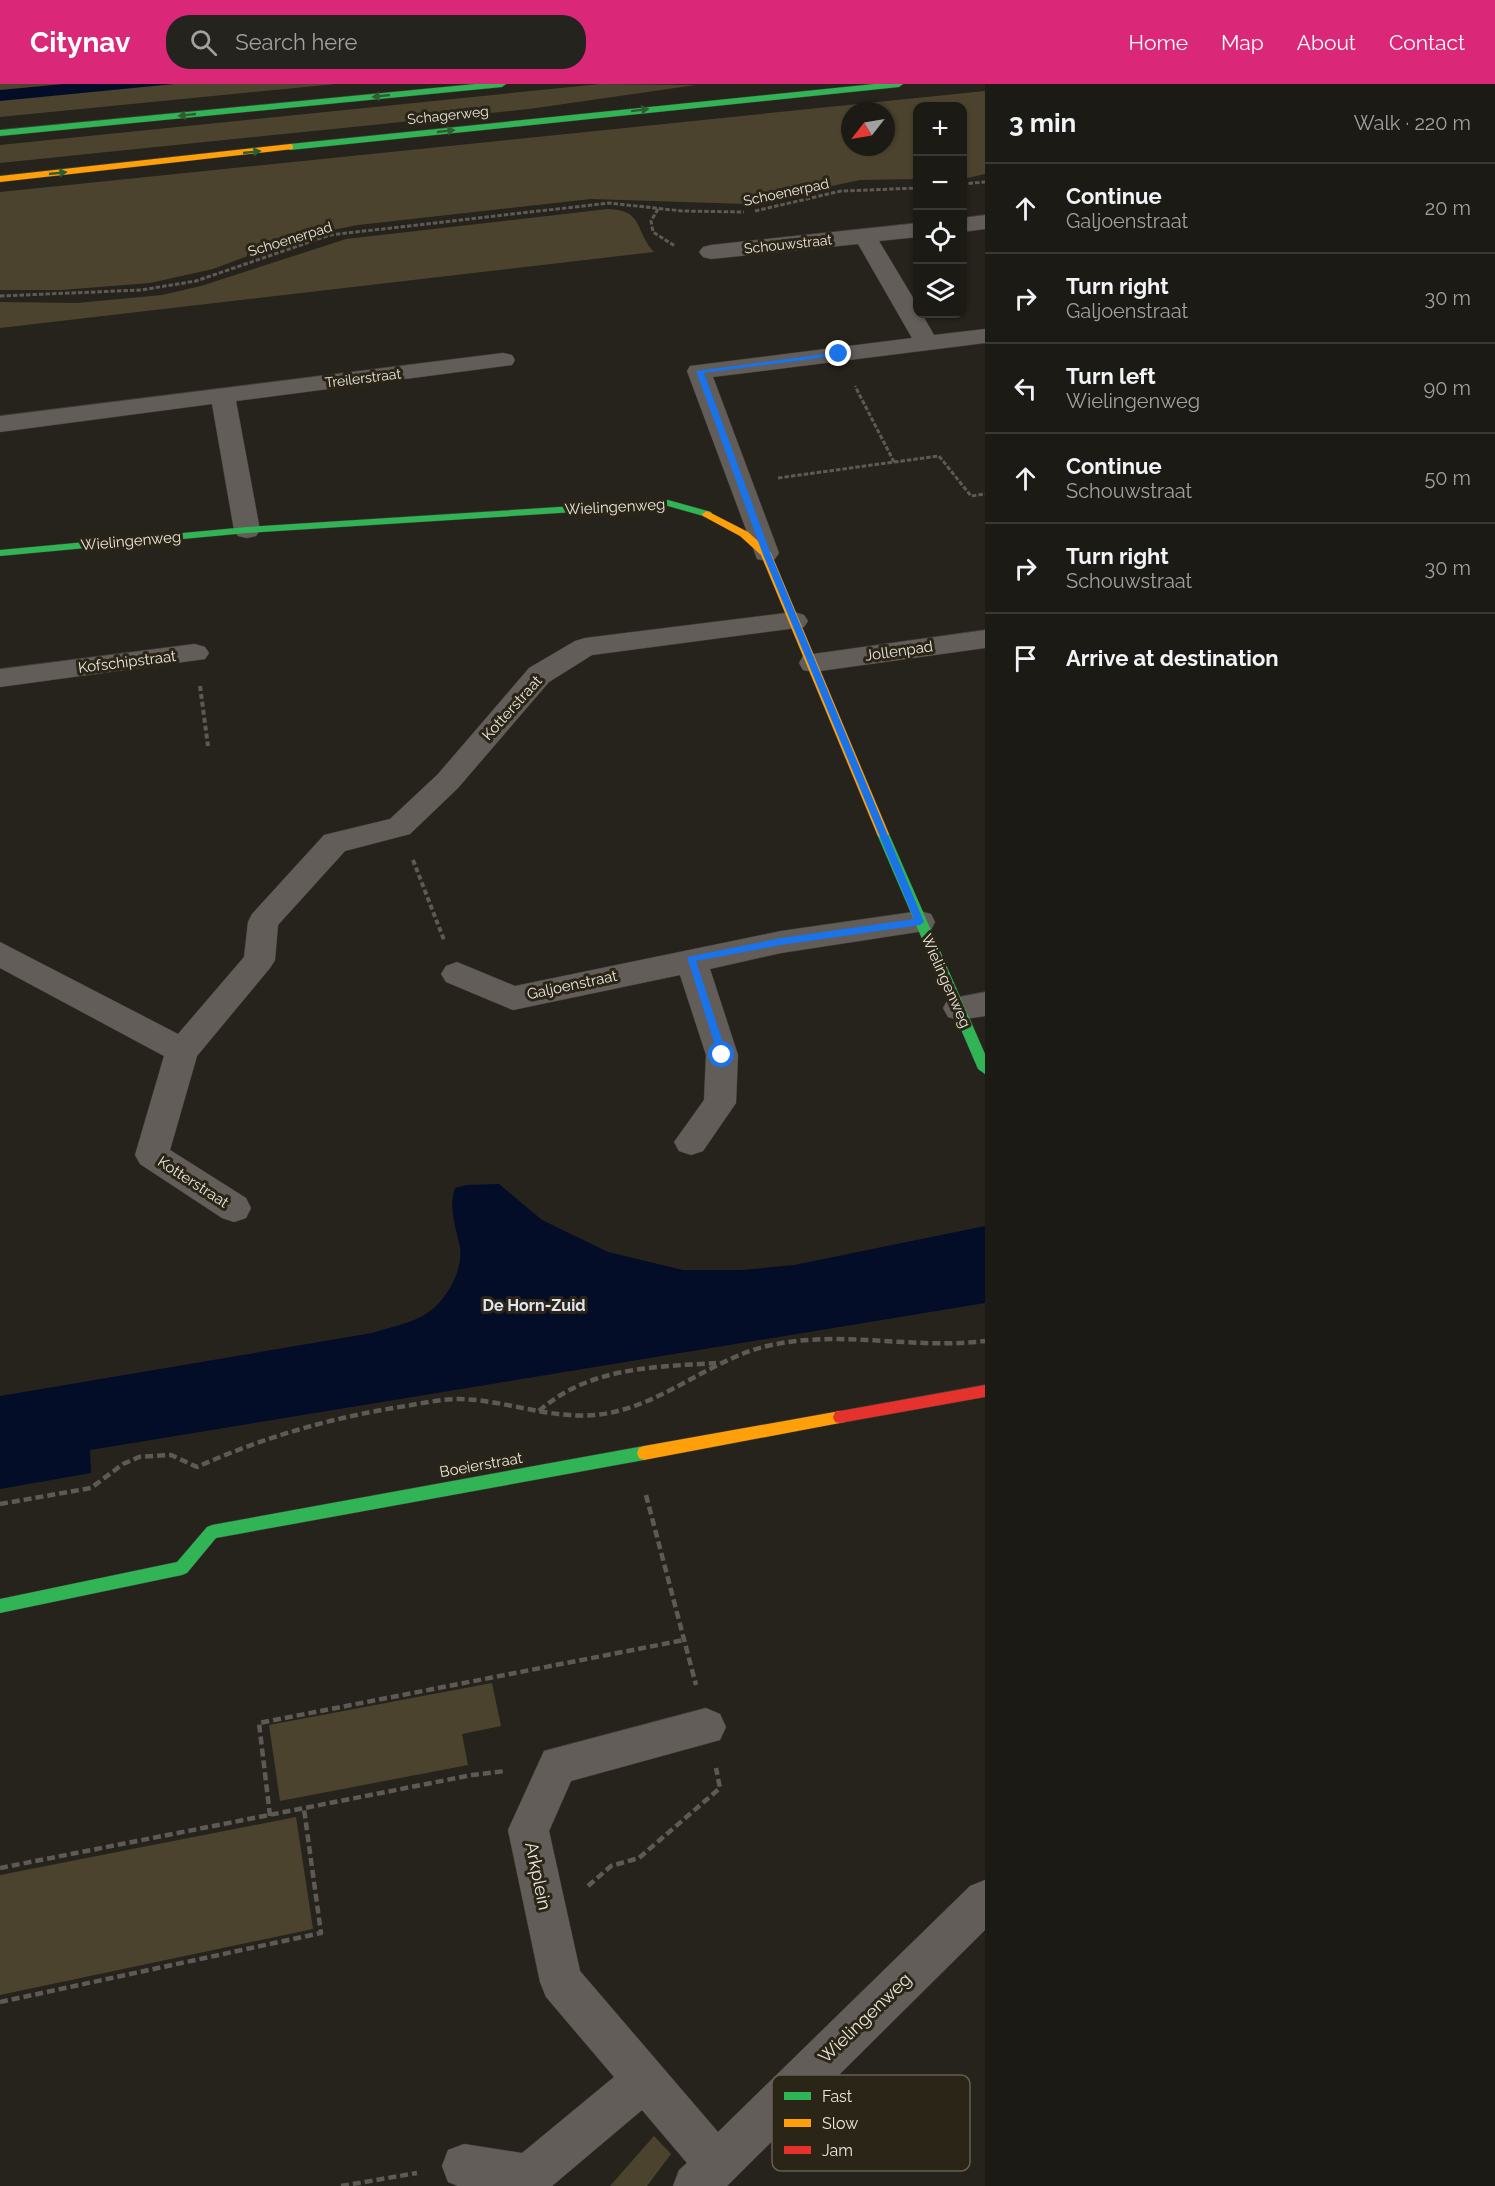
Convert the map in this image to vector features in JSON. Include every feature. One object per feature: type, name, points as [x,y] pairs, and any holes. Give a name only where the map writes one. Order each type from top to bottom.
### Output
[{"type":"street","name":"Schagerweg","points":[[0,133],[502,84]]},
{"type":"street","name":"Schagerweg","points":[[0,179],[709,102],[899,84]]},
{"type":"street","points":[[967,224],[985,222]]},
{"type":"street","name":"Schouwstraat","points":[[711,252],[913,231]]},
{"type":"street","points":[[865,236],[927,342]]},
{"type":"street","points":[[766,552],[699,371],[985,336]]},
{"type":"street","name":"Treilerstraat","points":[[0,424],[503,360]]},
{"type":"street","points":[[223,396],[247,530]]},
{"type":"street","name":"Wielingenweg","points":[[0,553],[247,530],[668,503],[721,519],[750,536],[766,552],[920,922],[972,1006],[985,1069]]},
{"type":"street","name":"Kotterstraat","points":[[234,1208],[152,1155],[182,1051],[259,960],[263,922],[335,843],[400,826],[448,781],[539,675],[585,647],[794,621]]},
{"type":"street","name":"Jollenpad","points":[[813,663],[985,639]]},
{"type":"street","name":"Kofschipstraat","points":[[0,678],[195,653]]},
{"type":"street","name":"Galjoenstraat","points":[[457,974],[513,998],[781,942],[920,922]]},
{"type":"street","points":[[0,954],[182,1051]]},
{"type":"street","points":[[691,959],[722,1055],[720,1103],[691,1142]]},
{"type":"street","name":"Boeierstraat","points":[[0,1606],[182,1568],[212,1532],[985,1391]]},
{"type":"street","points":[[558,1765],[706,1727]]},
{"type":"street","name":"Arkplein","points":[[558,1765],[528,1830],[561,1982],[644,2080],[705,2175]]},
{"type":"street","name":"Wielingenweg","points":[[807,2075],[985,1901]]},
{"type":"street","points":[[465,2166],[529,2176],[644,2080]]},
{"type":"street","name":"Wielingenweg","points":[[705,2175],[772,2109]]},
{"type":"path","points":[[967,184],[985,182]]},
{"type":"path","name":"Schoenerpad","points":[[0,296],[141,290],[196,281],[330,235],[609,203],[749,213],[841,191],[913,188]]},
{"type":"path","points":[[659,208],[651,221],[653,232],[677,247],[711,252]]},
{"type":"path","points":[[839,354],[894,462]]},
{"type":"path","points":[[742,484],[939,456],[971,496],[985,494]]},
{"type":"path","name":"Kofschipstraat","points":[[195,653],[208,746]]},
{"type":"path","points":[[400,826],[457,974]]},
{"type":"path","points":[[0,1504],[91,1488],[123,1464],[139,1457],[171,1455],[197,1467],[228,1452],[276,1437],[338,1419],[404,1406],[460,1399],[539,1411],[610,1414],[652,1399],[720,1363],[769,1346],[810,1341],[857,1340],[957,1346],[985,1341]]},
{"type":"path","points":[[539,1411],[561,1392],[608,1375],[660,1367],[720,1363]]},
{"type":"path","points":[[548,1922],[611,1866],[639,1858],[720,1788],[636,1454]]},
{"type":"path","points":[[270,1816],[259,1723],[684,1640]]},
{"type":"path","points":[[0,1868],[472,1775],[558,1765]]},
{"type":"path","points":[[0,2002],[321,1933],[304,1809]]},
{"type":"path","points":[[341,2186],[366,2180]]},
{"type":"shaded area","points":[[0,84],[336,84],[0,117]]},
{"type":"shaded area","points":[[600,84],[696,85],[529,109],[0,163],[0,145]]},
{"type":"shaded area","points":[[985,91],[985,174],[967,178],[967,102],[913,102],[913,179],[860,180],[746,204],[591,199],[358,225],[301,236],[213,269],[150,283],[61,290],[0,290],[0,192],[841,106],[841,156],[895,156],[895,102],[878,102]]},
{"type":"shaded area","points":[[608,209],[619,210],[633,217],[654,252],[0,328],[0,302],[77,303],[162,295],[201,286],[346,239]]},
{"type":"shaded area","points":[[492,1683],[501,1726],[462,1734],[468,1765],[280,1801],[269,1725]]},
{"type":"shaded area","points":[[296,1817],[313,1929],[0,1995],[0,1875]]},
{"type":"shaded area","points":[[654,2136],[671,2154],[647,2186],[610,2186]]},
{"type":"water","points":[[64,84],[174,84],[0,101],[0,90]]},
{"type":"water","points":[[499,1184],[542,1220],[608,1252],[683,1270],[742,1270],[794,1265],[985,1226],[985,1303],[90,1450],[91,1473],[0,1489],[0,1396],[372,1333],[417,1319],[442,1299],[453,1283],[458,1268],[460,1247],[452,1210],[455,1188],[467,1185]]},
{"type":"traffic: fast","points":[[0,133],[502,84]]},
{"type":"traffic: fast","points":[[290,147],[899,84]]},
{"type":"traffic: fast","points":[[0,553],[247,530],[668,503],[707,514]]},
{"type":"traffic: fast","points":[[883,834],[985,1069]]},
{"type":"traffic: fast","points":[[0,1606],[182,1568],[212,1532],[644,1453]]},
{"type":"traffic: slow","points":[[0,179],[290,147]]},
{"type":"traffic: slow","points":[[707,514],[744,534],[766,553],[883,834]]},
{"type":"traffic: slow","points":[[644,1453],[840,1417]]},
{"type":"traffic: jam","points":[[840,1417],[985,1391]]},
{"type":"district","name":"De Horn-Zuid","points":[[534,1305]]},
{"type":"route","points":[[722,1055],[691,959],[781,942],[920,922],[766,552],[699,371],[839,354]]}]
